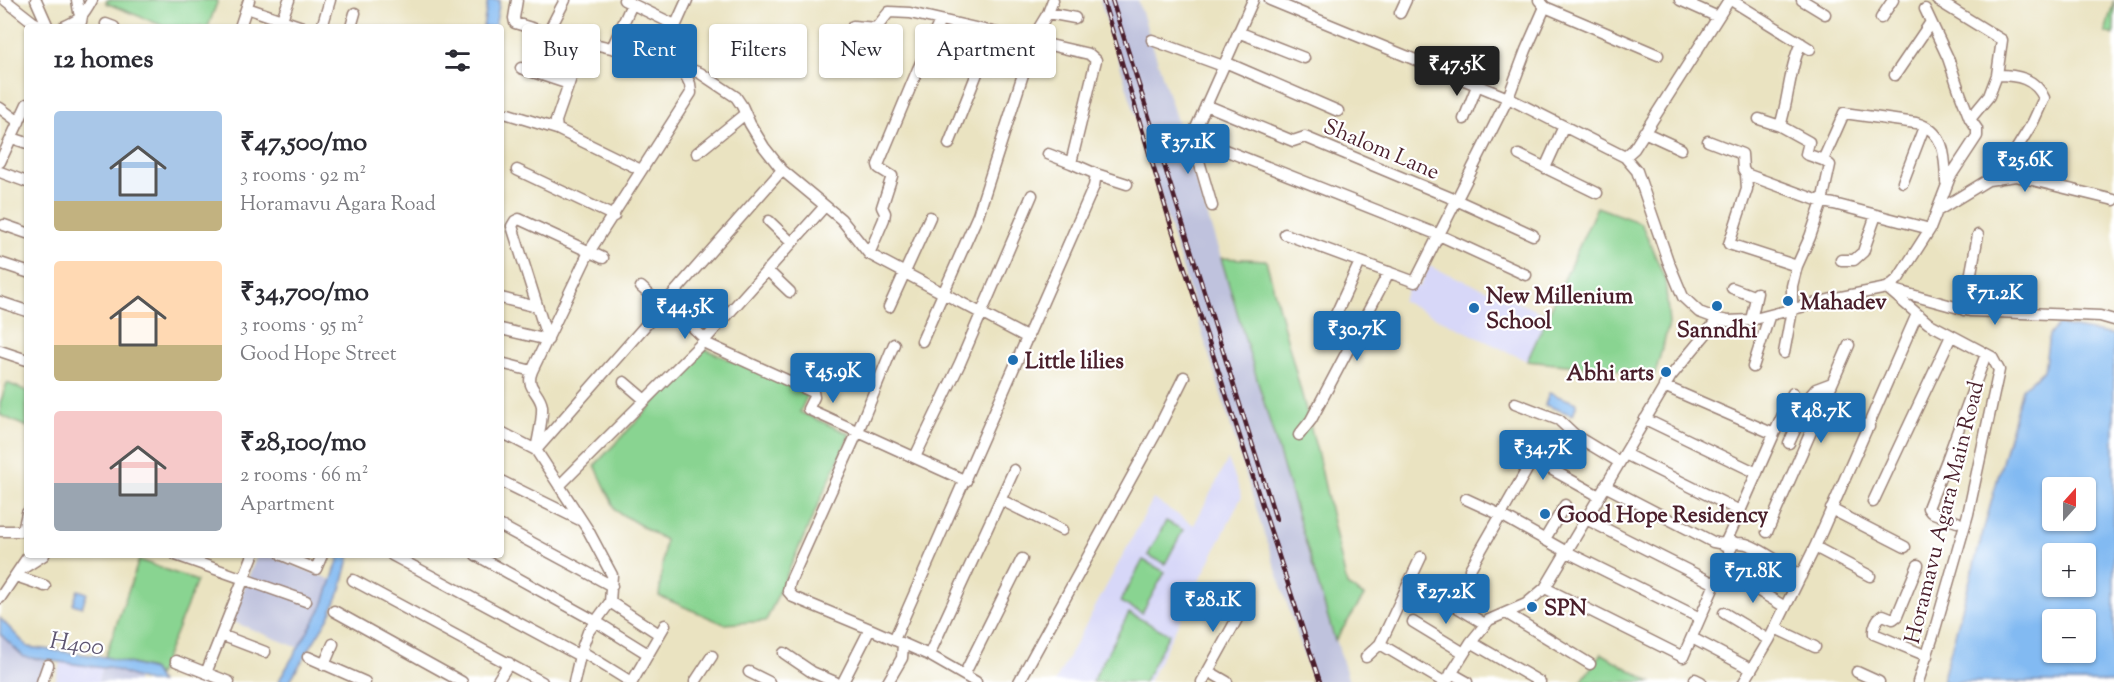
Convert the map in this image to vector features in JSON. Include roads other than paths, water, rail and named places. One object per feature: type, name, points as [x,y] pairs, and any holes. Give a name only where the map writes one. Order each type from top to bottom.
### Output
[{"type":"street","points":[[5,0],[37,24]]},
{"type":"street","points":[[36,0],[47,24]]},
{"type":"street","points":[[77,0],[80,22]]},
{"type":"street","points":[[80,22],[92,0]]},
{"type":"street","points":[[241,24],[248,4],[281,24],[289,0]]},
{"type":"street","points":[[323,24],[330,0]]},
{"type":"street","points":[[518,0],[514,18],[515,22],[522,24]]},
{"type":"street","points":[[553,24],[565,0]]},
{"type":"street","points":[[675,24],[687,0]]},
{"type":"street","points":[[910,12],[909,6],[912,0]]},
{"type":"street","points":[[1041,24],[1053,0]]},
{"type":"street","points":[[1212,206],[1192,137],[1253,0]]},
{"type":"street","points":[[1270,0],[1508,98],[1625,157],[1637,171],[1683,297],[1699,312],[1728,321],[1751,320],[1836,298],[1887,288],[1964,310],[2100,316],[2114,320]]},
{"type":"street","points":[[1400,13],[1406,0]]},
{"type":"street","points":[[1680,0],[1718,17]]},
{"type":"street","points":[[1625,157],[1634,149],[1730,0],[1806,46],[1793,59],[1780,126]]},
{"type":"street","points":[[1802,0],[1825,14]]},
{"type":"street","points":[[1881,18],[1893,0]]},
{"type":"street","points":[[1937,0],[2002,40],[1997,75],[1989,96],[1970,119]]},
{"type":"street","points":[[620,24],[628,2],[673,24]]},
{"type":"street","points":[[1887,288],[1898,279],[1930,229],[1957,164],[1977,136],[1977,129],[1970,119],[1925,3]]},
{"type":"street","points":[[1285,234],[1415,282],[1508,98],[1542,4],[1658,55]]},
{"type":"street","points":[[879,24],[889,12],[910,12],[953,24]]},
{"type":"street","points":[[352,24],[354,13]]},
{"type":"street","points":[[1048,13],[1075,18]]},
{"type":"street","points":[[869,254],[884,219],[885,213],[882,207],[892,176],[878,165],[940,21]]},
{"type":"street","points":[[1895,75],[1931,22]]},
{"type":"street","points":[[1238,32],[1304,58]]},
{"type":"street","points":[[1152,40],[1224,64],[1338,111]]},
{"type":"street","points":[[600,45],[612,48]]},
{"type":"street","points":[[1056,47],[1089,54],[1096,60],[1071,163]]},
{"type":"street","points":[[521,68],[569,84]]},
{"type":"street","points":[[697,72],[736,98],[764,147],[782,170],[841,219],[869,254],[1028,338]]},
{"type":"street","points":[[1997,75],[2020,75],[2040,90],[2044,98],[2033,123],[1998,179]]},
{"type":"street","points":[[557,129],[556,121],[571,78]]},
{"type":"street","points":[[536,450],[542,405],[530,383],[532,370],[589,252],[691,93],[687,78]]},
{"type":"street","points":[[949,144],[975,78]]},
{"type":"street","points":[[922,341],[978,215],[1022,78]]},
{"type":"street","points":[[1464,119],[1477,86]]},
{"type":"street","name":"Shalom Lane","points":[[1206,105],[1293,141],[1305,137],[1533,235]]},
{"type":"street","points":[[0,108],[19,122]]},
{"type":"street","points":[[0,162],[24,111]]},
{"type":"street","points":[[1823,160],[1844,113],[1916,123],[1939,138],[1944,149],[1946,186]]},
{"type":"street","points":[[508,114],[557,129],[641,170]]},
{"type":"street","points":[[697,153],[745,114]]},
{"type":"street","points":[[1759,118],[1780,126],[1809,142],[1806,154],[1830,165],[1822,202],[1797,266],[1792,286],[1792,310],[1784,353]]},
{"type":"street","points":[[1545,168],[1563,126]]},
{"type":"street","points":[[1904,182],[1924,127]]},
{"type":"street","points":[[1644,132],[1681,149]]},
{"type":"street","points":[[1192,137],[1439,235],[1526,275]]},
{"type":"street","points":[[12,138],[24,142]]},
{"type":"street","points":[[1708,141],[1742,154],[1747,189],[1729,243],[1797,266]]},
{"type":"street","points":[[1048,154],[1127,184]]},
{"type":"street","points":[[1519,155],[1597,193]]},
{"type":"street","points":[[517,170],[614,216]]},
{"type":"street","points":[[536,450],[782,170]]},
{"type":"street","points":[[0,172],[24,181]]},
{"type":"street","points":[[888,682],[902,658],[899,642],[1094,186],[1096,174]]},
{"type":"street","points":[[1746,174],[1822,202],[1930,229]]},
{"type":"street","points":[[1937,211],[1988,180],[2016,176],[2114,200]]},
{"type":"street","points":[[915,457],[982,314],[1032,195]]},
{"type":"street","points":[[559,486],[704,340],[825,206]]},
{"type":"street","points":[[1842,260],[1854,260],[1863,252],[1876,215]]},
{"type":"street","points":[[889,307],[930,217]]},
{"type":"street","points":[[548,340],[512,226],[515,221],[519,219],[603,258]]},
{"type":"street","points":[[769,221],[792,243]]},
{"type":"street","points":[[4,225],[24,232]]},
{"type":"street","points":[[1964,310],[1978,235]]},
{"type":"street","points":[[1325,338],[1360,262]]},
{"type":"street","points":[[0,263],[24,271]]},
{"type":"street","points":[[767,270],[790,292]]},
{"type":"street","points":[[1299,435],[1311,420],[1389,272]]},
{"type":"street","points":[[641,287],[662,306]]},
{"type":"street","points":[[1732,288],[1757,295],[1751,320]]},
{"type":"street","name":"Horamavu Agara Main Road","points":[[1887,288],[1917,314],[1951,336],[1992,357],[1999,370],[1968,514],[1918,682]]},
{"type":"street","points":[[504,299],[537,307]]},
{"type":"street","points":[[0,302],[24,310]]},
{"type":"street","points":[[1744,682],[1769,640],[1815,548],[1917,314]]},
{"type":"street","points":[[1753,368],[1769,316]]},
{"type":"street","points":[[683,318],[704,340],[813,392],[814,397],[808,409],[966,481]]},
{"type":"street","points":[[1447,679],[1471,642],[1489,620],[1526,604],[1545,588],[1584,518],[1664,386],[1718,319]]},
{"type":"street","points":[[504,330],[548,340]]},
{"type":"street","points":[[1873,502],[1951,336]]},
{"type":"street","points":[[894,344],[788,591],[793,597],[929,655],[976,682]]},
{"type":"street","points":[[1767,532],[1849,345]]},
{"type":"street","points":[[0,351],[24,359]]},
{"type":"street","points":[[1957,522],[1930,512],[1928,508],[1986,354]]},
{"type":"street","points":[[504,364],[532,370]]},
{"type":"street","points":[[1019,682],[1157,431],[1184,377]]},
{"type":"street","points":[[624,382],[645,400]]},
{"type":"street","points":[[1789,443],[1811,394],[1816,389],[1832,383]]},
{"type":"street","points":[[1664,386],[1774,434]]},
{"type":"street","points":[[1545,588],[1683,657],[1715,584],[1740,511],[1793,393]]},
{"type":"street","points":[[1515,403],[1559,420],[1576,436],[1740,511]]},
{"type":"street","points":[[1821,407],[1869,427]]},
{"type":"street","points":[[1645,419],[1757,473]]},
{"type":"street","points":[[504,434],[536,450],[588,530],[612,575],[610,602],[588,632],[580,653],[574,682]]},
{"type":"street","points":[[1470,569],[1533,459],[1713,542],[1749,545],[1801,576]]},
{"type":"street","points":[[929,655],[1014,470]]},
{"type":"street","points":[[504,482],[580,520]]},
{"type":"street","points":[[1466,499],[1700,618]]},
{"type":"street","points":[[1001,500],[1062,530]]},
{"type":"street","points":[[1545,539],[1565,504]]},
{"type":"street","points":[[1831,509],[1905,547]]},
{"type":"street","points":[[1584,518],[1715,584]]},
{"type":"street","points":[[504,528],[612,586]]},
{"type":"street","points":[[0,531],[24,532]]},
{"type":"street","points":[[1815,548],[1870,576]]},
{"type":"street","points":[[1366,657],[1380,644],[1421,557]]},
{"type":"street","points":[[0,598],[27,558]]},
{"type":"street","points":[[18,573],[40,558]]},
{"type":"street","points":[[206,673],[252,558]]},
{"type":"street","points":[[290,558],[316,568],[321,558]]},
{"type":"street","points":[[398,558],[631,682],[662,630],[610,602]]},
{"type":"street","points":[[481,558],[595,621],[648,654]]},
{"type":"street","points":[[203,559],[306,601]]},
{"type":"street","points":[[964,675],[1022,559]]},
{"type":"street","points":[[1918,565],[1897,616],[1893,619],[1880,616],[1874,629],[1875,634],[1927,656]]},
{"type":"street","points":[[18,573],[45,586]]},
{"type":"street","points":[[1736,577],[1785,607]]},
{"type":"street","points":[[353,580],[542,682]]},
{"type":"street","points":[[1430,591],[1485,624]]},
{"type":"street","points":[[1202,682],[1248,599]]},
{"type":"street","points":[[334,611],[462,682]]},
{"type":"street","points":[[1506,613],[1590,664]]},
{"type":"street","points":[[1724,613],[1769,640]]},
{"type":"street","points":[[1413,622],[1464,652]]},
{"type":"street","points":[[1775,628],[1815,647]]},
{"type":"street","points":[[843,682],[870,629]]},
{"type":"street","points":[[221,635],[266,652]]},
{"type":"street","points":[[1692,638],[1751,669]]},
{"type":"street","points":[[1471,642],[1540,682]]},
{"type":"street","points":[[324,665],[333,644]]},
{"type":"street","points":[[1380,644],[1447,679],[1467,682]]},
{"type":"street","points":[[784,653],[810,677],[835,682]]},
{"type":"street","points":[[695,682],[712,656]]},
{"type":"street","points":[[308,657],[364,682]]},
{"type":"street","points":[[176,662],[229,682]]},
{"type":"street","points":[[497,682],[509,663]]},
{"type":"street","points":[[42,682],[48,665]]},
{"type":"street","points":[[1208,671],[1227,682]]},
{"type":"street","points":[[749,672],[769,682]]},
{"type":"street","points":[[1857,672],[1879,682]]},
{"type":"water","points":[[488,0],[500,0],[496,24],[484,24]]},
{"type":"water","points":[[2058,325],[2114,335],[2114,682],[1942,682],[2022,389],[2044,370],[2049,335]]},
{"type":"water","points":[[1549,393],[1577,403],[1573,415],[1545,405]]},
{"type":"water","points":[[339,558],[349,558],[341,589],[329,617],[289,682],[278,682],[323,606]]},
{"type":"water","points":[[78,590],[87,593],[82,607],[73,604]]},
{"type":"water","points":[[0,618],[28,647],[105,657],[153,670],[160,682],[148,682],[108,667],[24,657],[0,634]]},
{"type":"railway","points":[[1103,0],[1172,229],[1320,682]]},
{"type":"railway","points":[[1112,0],[1276,519]]},
{"type":"place","name":"Mahadev","points":[[1788,301]]},
{"type":"place","name":"Sanndhi","points":[[1717,306]]},
{"type":"place","name":"New Millenium School","points":[[1474,308]]},
{"type":"place","name":"Little lilies","points":[[1013,360]]},
{"type":"place","name":"Abhi arts","points":[[1666,372]]},
{"type":"place","name":"Good Hope Residency","points":[[1545,514]]},
{"type":"place","name":"SPN","points":[[1532,607]]},
{"type":"water label","name":"H400","points":[[77,643]]}]
